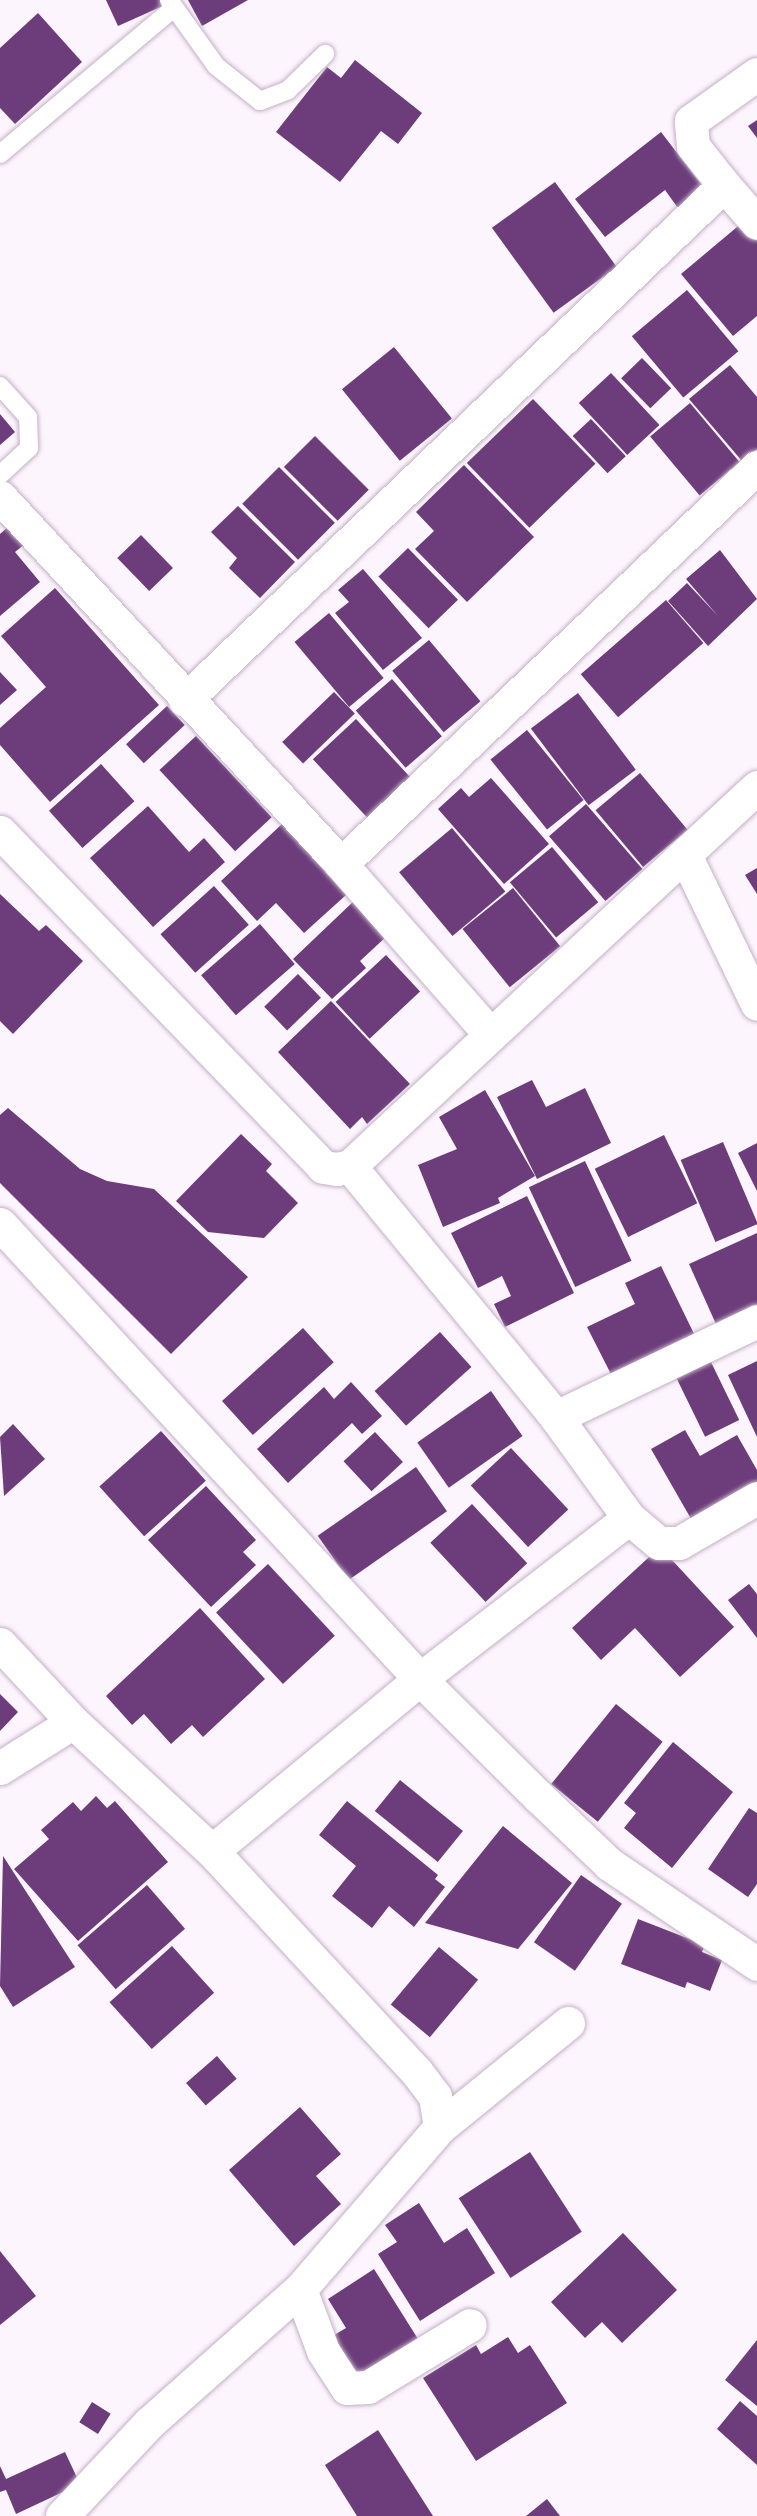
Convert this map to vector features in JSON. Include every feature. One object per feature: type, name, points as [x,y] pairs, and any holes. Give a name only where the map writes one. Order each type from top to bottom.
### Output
[{"type":"street","points":[[757,74],[691,121],[693,146],[757,223]]},
{"type":"street","points":[[185,700],[724,185]]},
{"type":"street","points":[[341,864],[757,467]]},
{"type":"street","points":[[0,497],[185,700],[341,864],[489,1033]]},
{"type":"street","points":[[0,832],[323,1167],[350,1166],[489,1033],[686,857],[757,787]]},
{"type":"street","points":[[686,857],[757,1004]]},
{"type":"street","points":[[350,1166],[556,1417],[629,1518],[659,1543],[670,1545],[757,1498]]},
{"type":"street","points":[[0,1224],[420,1679],[609,1864],[757,1964]]},
{"type":"street","points":[[556,1417],[757,1321]]},
{"type":"street","points":[[212,1851],[420,1679],[629,1518]]},
{"type":"street","points":[[0,1644],[73,1722],[212,1851],[416,2071],[435,2096],[440,2127]]},
{"type":"street","points":[[0,1768],[73,1722]]},
{"type":"street","points":[[62,2516],[148,2424],[300,2289],[440,2127],[568,2022]]},
{"type":"street","points":[[300,2289],[324,2351],[347,2388],[368,2387],[470,2325]]},
{"type":"lane","points":[[0,154],[171,4],[216,66],[260,101],[288,90],[325,54]]},
{"type":"lane","points":[[0,386],[28,417],[29,448],[0,475]]},
{"type":"building","points":[[106,0],[163,0],[165,5],[118,26]]},
{"type":"building","points":[[188,0],[248,0],[202,26]]},
{"type":"building","points":[[38,13],[82,62],[15,124],[0,108],[0,48]]},
{"type":"building","points":[[355,60],[422,113],[398,144],[381,131],[340,182],[276,132],[327,67],[341,78]]},
{"type":"building","points":[[757,120],[757,138],[748,126]]},
{"type":"building","points":[[661,132],[704,188],[678,208],[665,190],[605,237],[575,199]]},
{"type":"building","points":[[555,182],[617,267],[554,313],[492,228]]},
{"type":"building","points":[[743,222],[757,240],[757,316],[733,336],[681,274]]},
{"type":"building","points":[[687,290],[738,351],[683,398],[632,336]]},
{"type":"building","points":[[394,347],[452,418],[400,461],[342,389]]},
{"type":"building","points":[[642,358],[671,388],[650,408],[621,378]]},
{"type":"building","points":[[730,365],[757,397],[757,449],[742,461],[689,399]]},
{"type":"building","points":[[611,373],[659,425],[627,455],[579,403]]},
{"type":"building","points":[[533,399],[596,464],[529,528],[467,463]]},
{"type":"building","points":[[690,403],[739,462],[700,495],[650,436]]},
{"type":"building","points":[[0,414],[15,432],[0,445]]},
{"type":"building","points":[[591,419],[626,456],[607,473],[573,436]]},
{"type":"building","points":[[315,436],[369,490],[338,521],[284,467]]},
{"type":"building","points":[[464,465],[534,537],[467,602],[415,549],[434,531],[416,512]]},
{"type":"building","points":[[279,467],[335,523],[298,560],[242,504]]},
{"type":"building","points":[[238,506],[295,562],[260,598],[229,568],[237,558],[211,532]]},
{"type":"building","points":[[9,526],[25,544],[15,552],[40,582],[0,616],[0,534]]},
{"type":"building","points":[[141,535],[173,568],[149,591],[117,558]]},
{"type":"building","points":[[408,548],[458,600],[429,628],[379,576]]},
{"type":"building","points":[[720,550],[757,599],[708,646],[668,601],[687,583],[718,616],[686,579]]},
{"type":"building","points":[[363,569],[422,638],[383,670],[335,613],[349,602],[338,590]]},
{"type":"building","points":[[55,588],[159,705],[50,802],[0,745],[0,728],[46,687],[1,636]]},
{"type":"building","points":[[666,600],[703,643],[618,717],[581,674]]},
{"type":"building","points":[[329,613],[384,678],[349,707],[295,642]]},
{"type":"building","points":[[429,640],[480,701],[444,732],[392,671]]},
{"type":"building","points":[[0,672],[17,690],[0,705]]},
{"type":"building","points":[[392,679],[442,736],[406,768],[356,710]]},
{"type":"building","points":[[334,692],[355,714],[303,764],[282,742]]},
{"type":"building","points":[[578,693],[636,770],[589,805],[531,729]]},
{"type":"building","points":[[167,706],[185,725],[144,763],[126,744]]},
{"type":"building","points":[[356,719],[412,779],[369,819],[313,759]]},
{"type":"building","points":[[527,730],[584,800],[547,830],[490,760]]},
{"type":"building","points":[[196,736],[272,817],[235,851],[159,770]]},
{"type":"building","points":[[101,764],[134,801],[82,848],[49,811]]},
{"type":"building","points":[[640,773],[688,830],[643,867],[596,810]]},
{"type":"building","points":[[491,778],[549,844],[504,884],[438,809],[461,788],[469,797]]},
{"type":"building","points":[[586,804],[642,869],[605,901],[549,836]]},
{"type":"building","points":[[148,806],[189,852],[204,838],[225,862],[153,927],[90,858]]},
{"type":"building","points":[[282,824],[346,895],[304,933],[276,903],[257,921],[221,881]]},
{"type":"building","points":[[452,828],[505,892],[452,936],[399,872]]},
{"type":"building","points":[[552,847],[598,902],[556,938],[510,882]]},
{"type":"building","points":[[757,868],[757,894],[745,875]]},
{"type":"building","points":[[214,886],[249,925],[195,973],[160,934]]},
{"type":"building","points":[[513,888],[560,946],[510,987],[462,929]]},
{"type":"building","points":[[0,894],[39,931],[46,925],[83,961],[13,1034],[0,1021]]},
{"type":"building","points":[[355,900],[388,935],[360,961],[366,968],[332,999],[293,959]]},
{"type":"building","points":[[260,924],[295,964],[236,1015],[201,975]]},
{"type":"building","points":[[386,955],[420,992],[370,1039],[336,1002]]},
{"type":"building","points":[[298,974],[321,998],[287,1030],[264,1007]]},
{"type":"building","points":[[331,1001],[410,1084],[367,1124],[362,1117],[350,1129],[278,1052]]},
{"type":"building","points":[[532,1080],[546,1107],[585,1088],[611,1143],[537,1179],[497,1097]]},
{"type":"building","points":[[485,1090],[535,1176],[498,1198],[500,1203],[443,1227],[418,1165],[457,1149],[439,1117]]},
{"type":"building","points":[[8,1108],[80,1169],[107,1181],[154,1189],[248,1277],[171,1354],[0,1183],[0,1115]]},
{"type":"building","points":[[241,1134],[272,1164],[266,1171],[298,1203],[264,1238],[208,1232],[176,1201]]},
{"type":"building","points":[[664,1135],[697,1203],[628,1237],[595,1169]]},
{"type":"building","points":[[723,1142],[757,1224],[715,1242],[681,1160]]},
{"type":"building","points":[[757,1143],[757,1191],[738,1153]]},
{"type":"building","points":[[585,1161],[631,1261],[575,1287],[529,1187]]},
{"type":"building","points":[[527,1196],[574,1293],[505,1327],[494,1304],[511,1296],[502,1276],[478,1288],[451,1233]]},
{"type":"building","points":[[757,1233],[757,1316],[720,1333],[689,1264]]},
{"type":"building","points":[[661,1266],[698,1342],[615,1382],[587,1327],[635,1304],[625,1283]]},
{"type":"building","points":[[303,1328],[334,1362],[253,1435],[222,1401]]},
{"type":"building","points":[[440,1332],[471,1367],[406,1426],[375,1391]]},
{"type":"building","points":[[709,1358],[739,1420],[705,1437],[675,1375]]},
{"type":"building","points":[[757,1361],[757,1437],[728,1375]]},
{"type":"building","points":[[351,1382],[382,1416],[362,1434],[352,1423],[288,1483],[257,1449],[324,1387],[334,1399]]},
{"type":"building","points":[[491,1391],[523,1436],[449,1488],[417,1443]]},
{"type":"building","points":[[13,1424],[45,1459],[4,1496],[0,1437]]},
{"type":"building","points":[[685,1430],[700,1456],[737,1435],[757,1470],[757,1488],[694,1524],[651,1449]]},
{"type":"building","points":[[161,1431],[206,1481],[144,1536],[99,1487]]},
{"type":"building","points":[[375,1432],[403,1462],[372,1491],[344,1461]]},
{"type":"building","points":[[511,1448],[568,1509],[528,1547],[471,1486]]},
{"type":"building","points":[[416,1467],[447,1511],[349,1580],[318,1536]]},
{"type":"building","points":[[206,1486],[256,1540],[243,1552],[256,1565],[211,1607],[148,1540]]},
{"type":"building","points":[[472,1504],[527,1563],[486,1602],[430,1543]]},
{"type":"building","points":[[660,1547],[734,1627],[680,1677],[635,1628],[601,1660],[572,1628]]},
{"type":"building","points":[[268,1564],[335,1636],[283,1684],[216,1612]]},
{"type":"building","points":[[749,1584],[757,1594],[757,1638],[728,1600]]},
{"type":"building","points":[[200,1608],[265,1679],[203,1737],[192,1725],[171,1744],[144,1714],[132,1725],[106,1696]]},
{"type":"building","points":[[0,1694],[18,1712],[0,1731]]},
{"type":"building","points":[[616,1704],[663,1742],[598,1822],[551,1784]]},
{"type":"building","points":[[673,1742],[733,1792],[672,1868],[624,1828],[636,1813],[624,1803]]},
{"type":"building","points":[[400,1780],[463,1831],[438,1862],[375,1811]]},
{"type":"building","points":[[96,1796],[107,1808],[115,1801],[168,1862],[78,1941],[14,1869],[49,1839],[41,1830],[73,1802],[81,1811]]},
{"type":"building","points":[[347,1801],[438,1875],[435,1879],[445,1887],[414,1927],[389,1906],[372,1928],[332,1896],[356,1866],[319,1835]]},
{"type":"building","points":[[749,1808],[757,1813],[757,1884],[748,1897],[708,1869]]},
{"type":"building","points":[[503,1826],[572,1883],[518,1949],[425,1923]]},
{"type":"building","points":[[3,1856],[75,1967],[13,2007],[0,1986]]},
{"type":"building","points":[[581,1875],[622,1904],[575,1971],[534,1942]]},
{"type":"building","points":[[147,1885],[185,1929],[116,1989],[78,1945]]},
{"type":"building","points":[[638,1919],[705,1945],[702,1952],[722,1960],[710,1991],[687,1982],[685,1988],[621,1964]]},
{"type":"building","points":[[172,1946],[214,1993],[152,2049],[110,2002]]},
{"type":"building","points":[[439,1947],[478,1980],[430,2037],[391,2004]]},
{"type":"building","points":[[217,2056],[237,2079],[206,2106],[186,2083]]},
{"type":"building","points":[[300,2107],[341,2154],[316,2176],[341,2204],[294,2246],[229,2170]]},
{"type":"building","points":[[530,2152],[582,2232],[510,2278],[459,2198]]},
{"type":"building","points":[[419,2203],[444,2243],[467,2228],[495,2273],[420,2321],[378,2254],[397,2242],[385,2225]]},
{"type":"building","points":[[623,2233],[677,2290],[622,2343],[602,2322],[585,2338],[551,2302]]},
{"type":"building","points":[[0,2251],[36,2296],[0,2325]]},
{"type":"building","points":[[374,2269],[418,2339],[357,2378],[331,2337],[346,2328],[328,2299]]},
{"type":"building","points":[[508,2337],[518,2353],[530,2345],[567,2403],[476,2461],[423,2378],[476,2345],[481,2354]]},
{"type":"building","points":[[757,2340],[757,2406],[725,2380]]},
{"type":"building","points":[[740,2401],[757,2416],[757,2465],[717,2429]]},
{"type":"building","points":[[92,2402],[111,2414],[98,2434],[79,2422]]},
{"type":"building","points":[[378,2430],[433,2516],[357,2516],[325,2465]]},
{"type":"building","points":[[65,2452],[80,2484],[16,2514],[6,2490],[0,2492],[0,2466],[6,2479]]},
{"type":"building","points":[[547,2499],[560,2516],[526,2516]]}]
